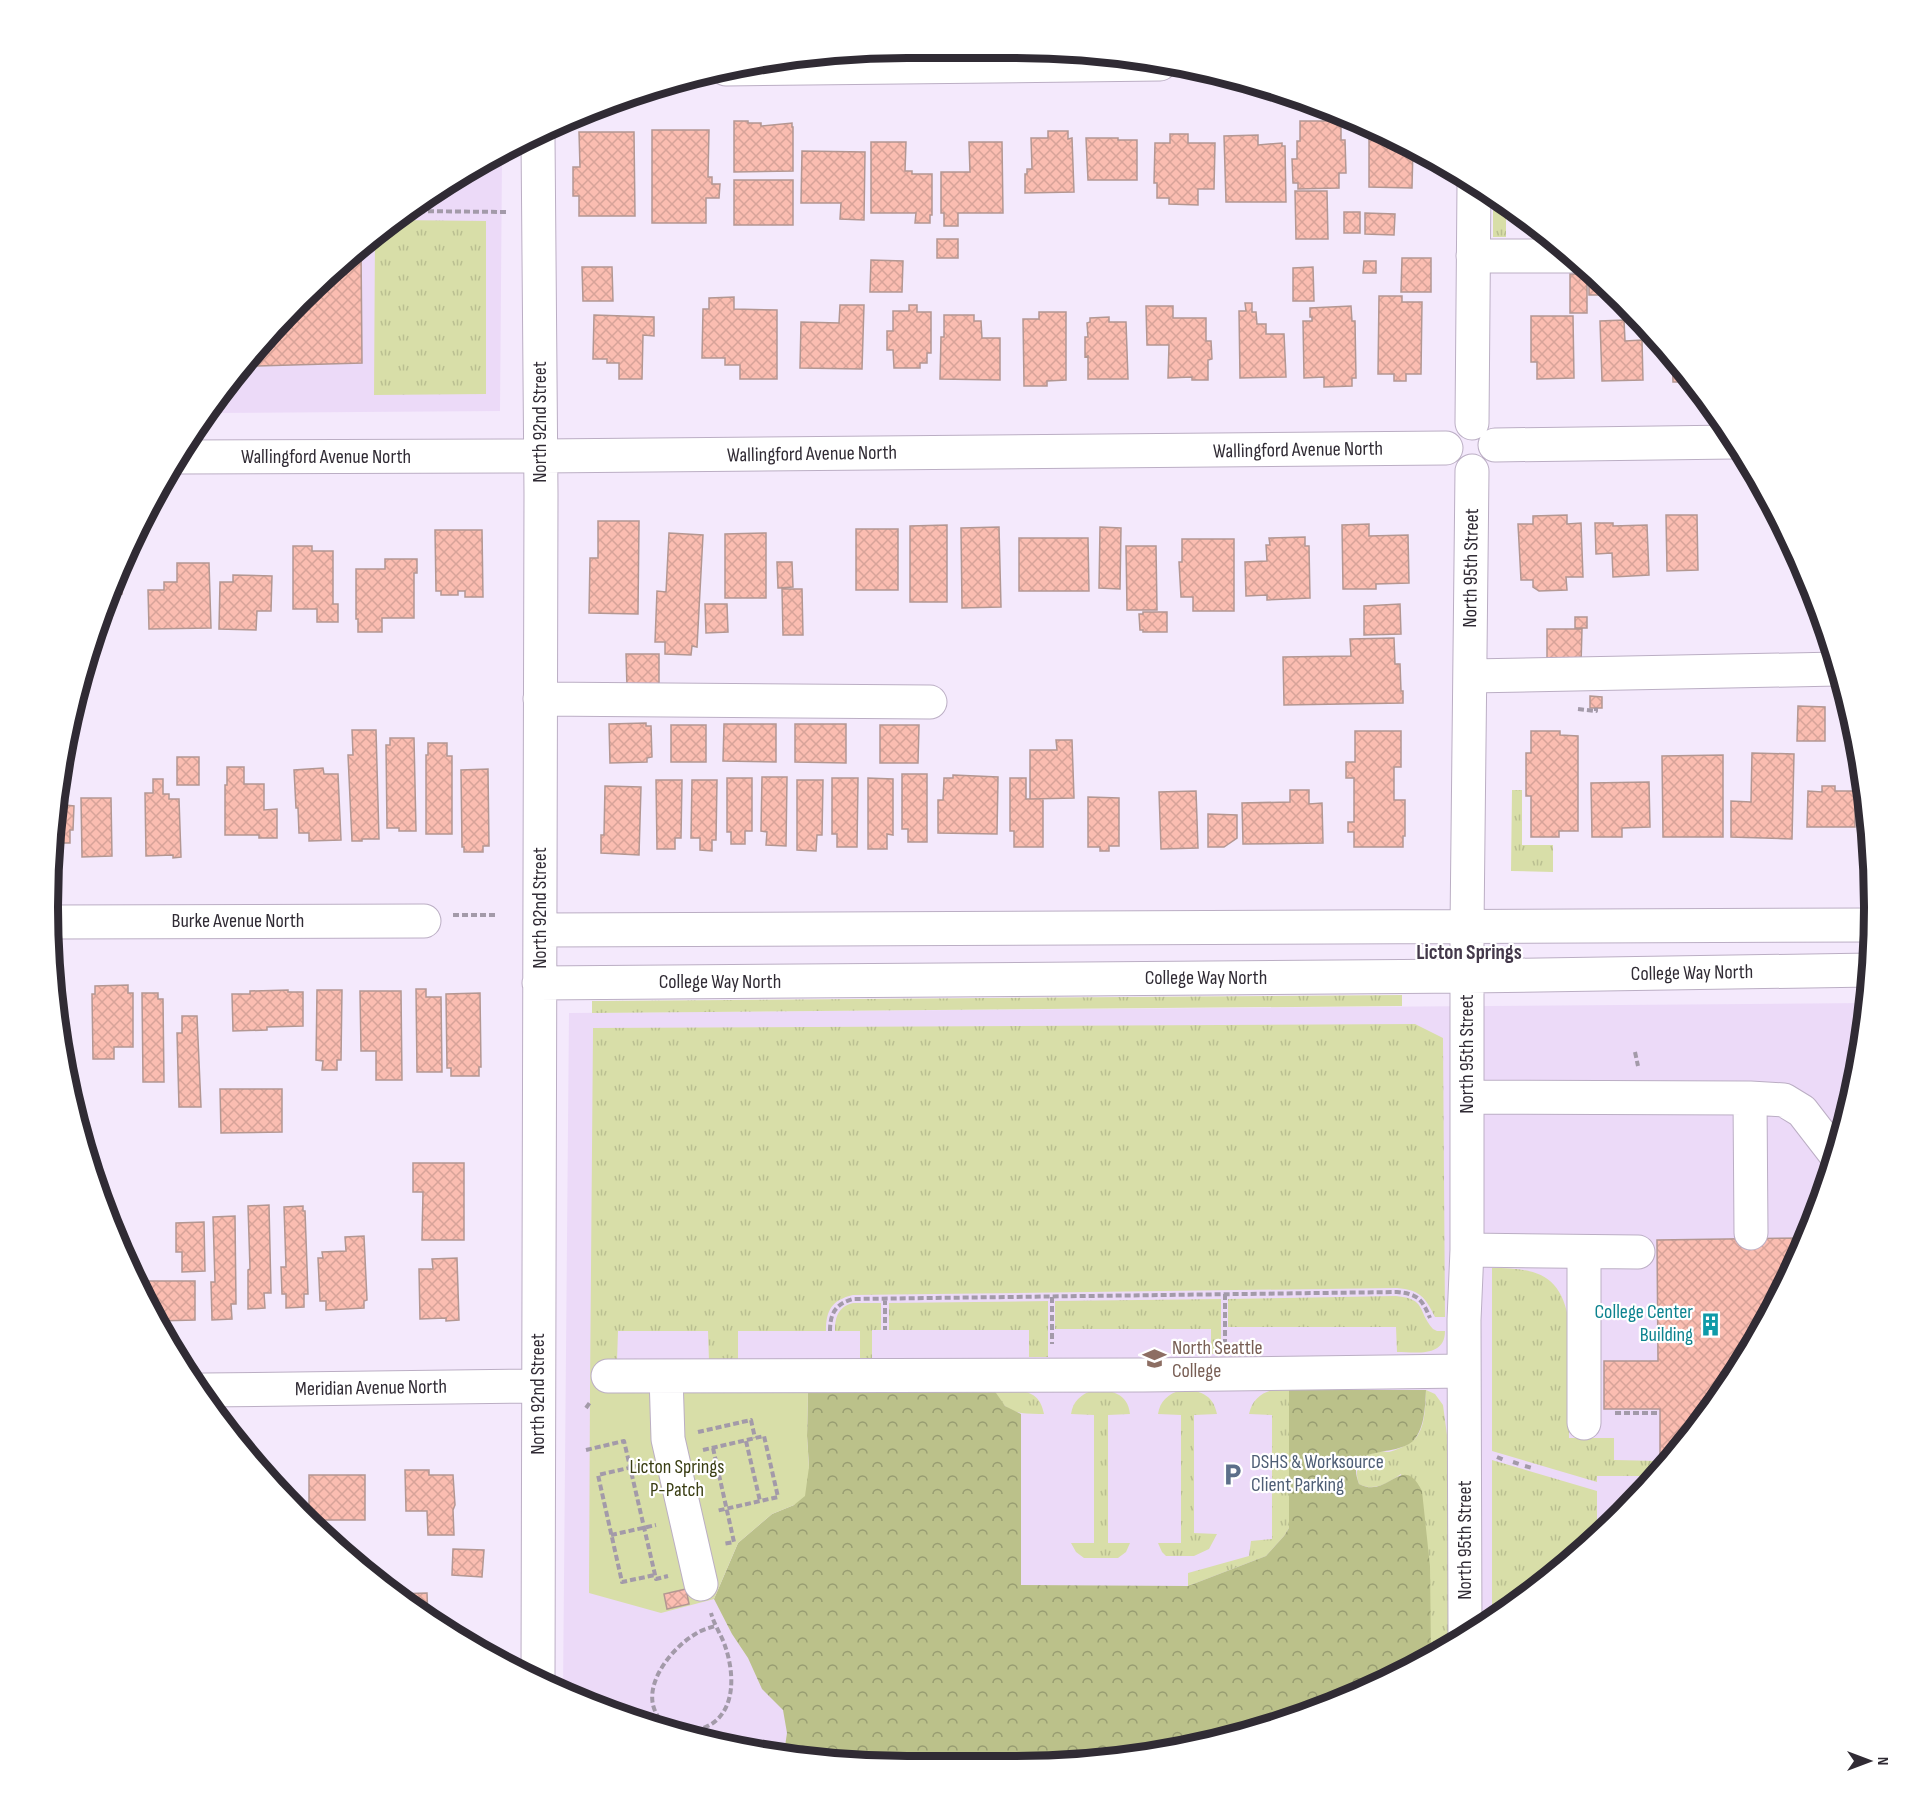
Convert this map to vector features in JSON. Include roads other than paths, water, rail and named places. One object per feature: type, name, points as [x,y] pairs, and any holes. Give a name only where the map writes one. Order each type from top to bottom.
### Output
[{"type":"street","points":[[783,68],[1113,65]]},
{"type":"street","name":"North 92nd Street","points":[[538,143],[541,456],[538,1672]]},
{"type":"street","points":[[1472,423],[1474,194]]},
{"type":"street","points":[[1473,256],[1559,256]]},
{"type":"street","points":[[1472,423],[1482,425],[1489,430],[1495,445],[1490,461],[1484,467],[1472,471],[1459,468],[1453,463],[1446,448],[1454,429],[1460,425],[1472,423]]},
{"type":"street","points":[[1495,445],[1725,442]]},
{"type":"street","name":"Wallingford Avenue North","points":[[189,457],[1446,448]]},
{"type":"street","name":"North 95th Street","points":[[1466,1626],[1464,1320],[1467,1250],[1467,927],[1472,471]]},
{"type":"street","points":[[1470,676],[1830,669]]},
{"type":"street","points":[[540,699],[930,702]]},
{"type":"street","name":"Burke Avenue North","points":[[59,922],[438,918]]},
{"type":"street","points":[[540,930],[1864,925]]},
{"type":"street","name":"College Way North","points":[[539,983],[1467,976],[1862,970]]},
{"type":"street","points":[[1467,1097],[1784,1100],[1802,1111],[1830,1147]]},
{"type":"street","points":[[1750,1098],[1752,1233]]},
{"type":"street","points":[[1467,1250],[1638,1252]]},
{"type":"street","points":[[1584,1252],[1584,1418]]},
{"type":"street","points":[[608,1376],[1144,1375],[1464,1371]]},
{"type":"street","points":[[666,1376],[668,1439],[701,1584]]},
{"type":"street","name":"Meridian Avenue North","points":[[210,1390],[538,1386]]},
{"type":"place","name":"College Center Building","points":[[1711,1324]]},
{"type":"place","name":"North Seattle College","points":[[1154,1359]]},
{"type":"place","name":"DSHS & Worksource Client Parking","points":[[1233,1474]]},
{"type":"district","name":"Licton Springs","points":[[1469,952]]},
{"type":"park label","name":"Licton Springs P-Patch","points":[[677,1478]]}]
